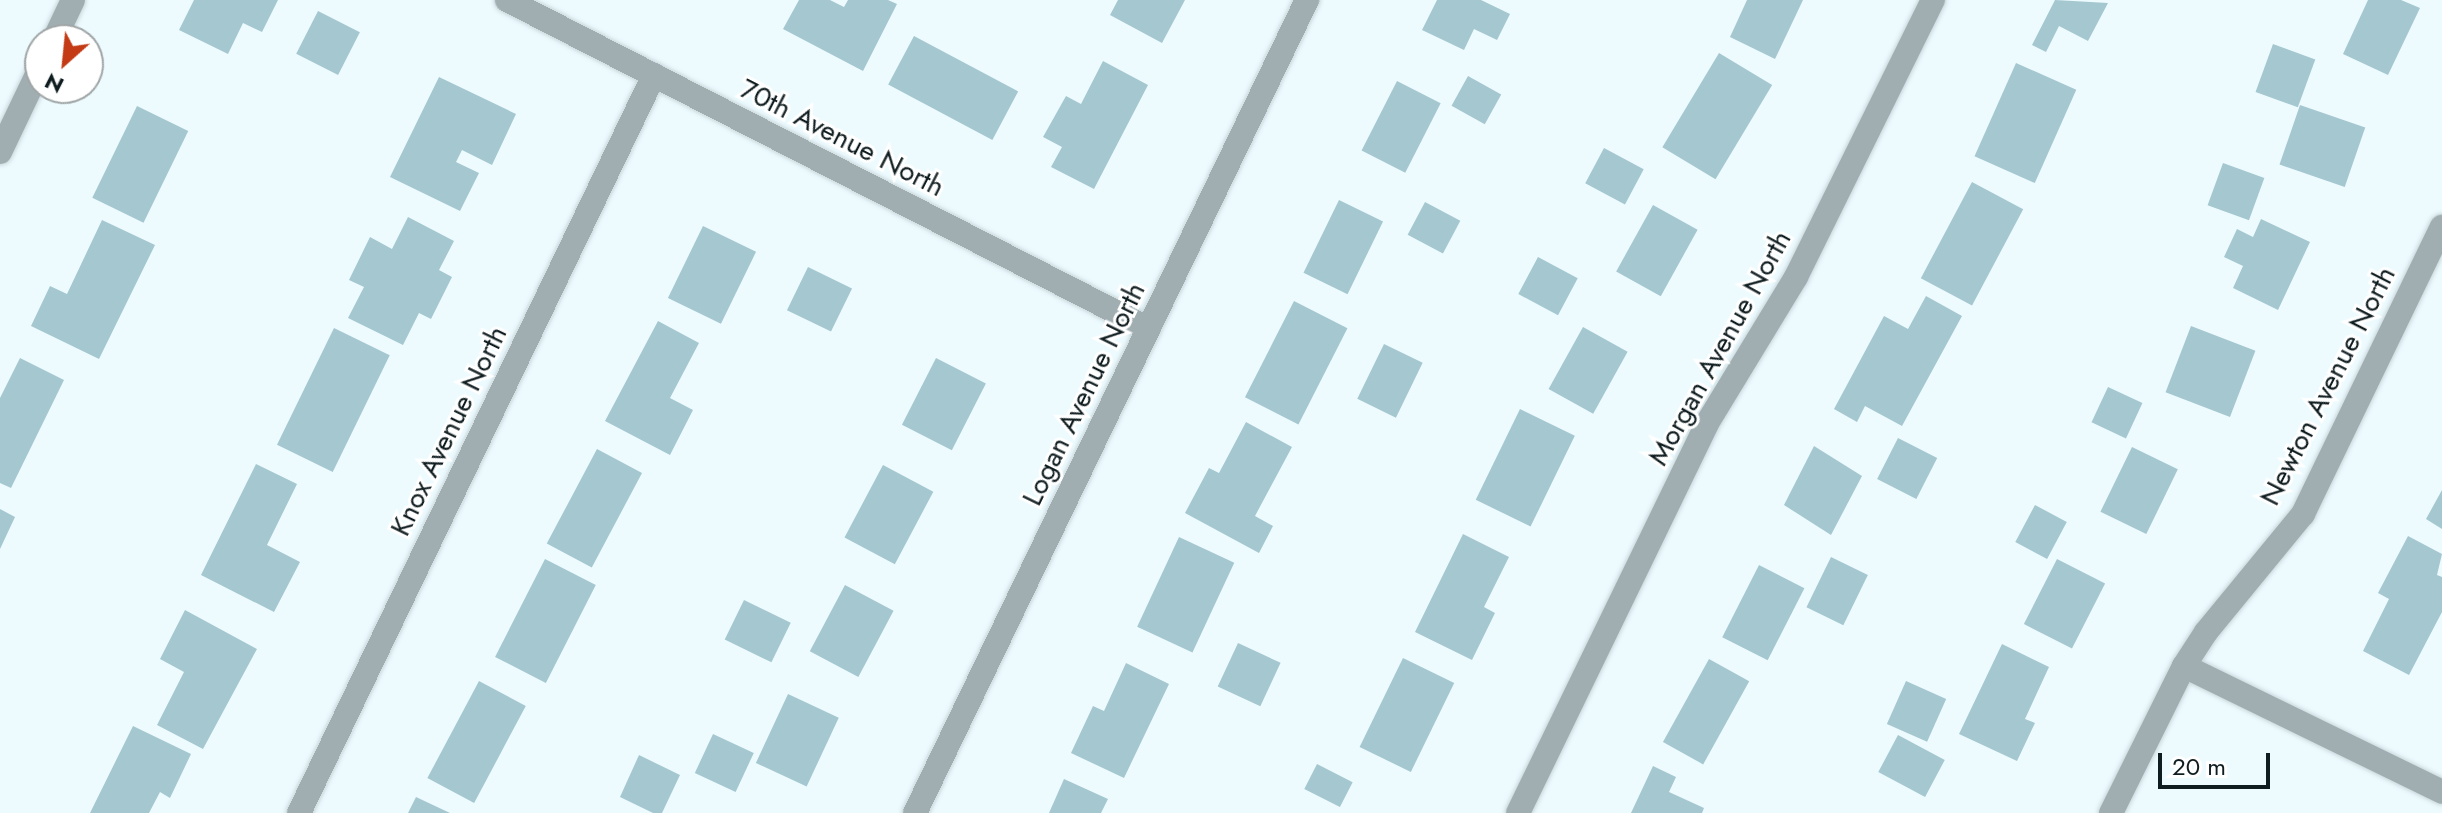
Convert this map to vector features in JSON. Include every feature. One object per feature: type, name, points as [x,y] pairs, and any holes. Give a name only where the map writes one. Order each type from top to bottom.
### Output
[{"type":"street","points":[[62,24],[73,0]]},
{"type":"street","name":"70th Avenue North","points":[[507,0],[1149,329]]},
{"type":"street","name":"Logan Avenue North","points":[[915,813],[1307,0]]},
{"type":"street","name":"Morgan Avenue North","points":[[1518,813],[1706,425],[1796,277],[1933,0]]},
{"type":"street","name":"Knox Avenue North","points":[[299,813],[654,75]]},
{"type":"street","points":[[0,152],[24,102]]},
{"type":"street","name":"Newton Avenue North","points":[[2111,813],[2184,666],[2206,632],[2303,514],[2442,227]]},
{"type":"street","points":[[2184,666],[2442,792]]},
{"type":"building","points":[[194,0],[278,0],[262,32],[243,23],[228,54],[179,30]]},
{"type":"building","points":[[799,0],[830,0],[844,7],[848,0],[888,0],[897,4],[863,71],[783,29]]},
{"type":"building","points":[[1118,0],[1185,0],[1162,43],[1110,15]]},
{"type":"building","points":[[1437,0],[1481,0],[1510,14],[1497,40],[1474,29],[1464,50],[1422,30]]},
{"type":"building","points":[[1747,0],[1803,0],[1775,59],[1730,37]]},
{"type":"building","points":[[2055,0],[2108,3],[2088,41],[2059,26],[2046,52],[2032,45]]},
{"type":"building","points":[[2368,0],[2401,0],[2420,8],[2388,75],[2343,54]]},
{"type":"building","points":[[318,11],[360,32],[338,75],[296,54]]},
{"type":"building","points":[[914,36],[1018,91],[992,140],[888,85]]},
{"type":"building","points":[[2273,44],[2315,59],[2298,107],[2256,92]]},
{"type":"building","points":[[1719,53],[1772,85],[1715,179],[1662,147]]},
{"type":"building","points":[[1103,61],[1148,85],[1094,189],[1051,167],[1062,147],[1043,137],[1066,96],[1081,104]]},
{"type":"building","points":[[2016,63],[2076,90],[2035,183],[1975,156]]},
{"type":"building","points":[[1468,76],[1501,94],[1485,124],[1452,106]]},
{"type":"building","points":[[439,77],[516,114],[492,165],[462,150],[456,162],[479,173],[460,211],[390,177]]},
{"type":"building","points":[[1397,81],[1441,103],[1405,173],[1362,150]]},
{"type":"building","points":[[2300,105],[2365,127],[2345,187],[2279,165]]},
{"type":"building","points":[[137,106],[188,131],[144,223],[92,198]]},
{"type":"building","points":[[1604,148],[1644,169],[1625,204],[1585,183]]},
{"type":"building","points":[[2223,163],[2264,178],[2249,220],[2208,205]]},
{"type":"building","points":[[1972,182],[2023,209],[1972,305],[1921,278]]},
{"type":"building","points":[[1339,200],[1383,221],[1348,294],[1303,273]]},
{"type":"building","points":[[1425,202],[1460,221],[1443,253],[1408,235]]},
{"type":"building","points":[[1653,205],[1698,230],[1661,296],[1616,271]]},
{"type":"building","points":[[408,217],[454,241],[439,270],[452,277],[431,319],[419,313],[403,345],[348,318],[364,287],[349,280],[370,237],[392,249]]},
{"type":"building","points":[[2261,219],[2310,242],[2278,310],[2233,288],[2243,266],[2224,257],[2237,229],[2253,237]]},
{"type":"building","points":[[102,220],[155,245],[99,359],[31,326],[50,286],[67,294]]},
{"type":"building","points":[[703,226],[756,252],[721,324],[668,298]]},
{"type":"building","points":[[1538,257],[1578,278],[1558,315],[1518,294]]},
{"type":"building","points":[[808,267],[852,288],[831,332],[787,310]]},
{"type":"building","points":[[1926,296],[1962,316],[1902,426],[1865,406],[1857,422],[1834,409],[1884,316],[1908,329]]},
{"type":"building","points":[[1294,301],[1347,328],[1298,424],[1245,397]]},
{"type":"building","points":[[658,321],[699,343],[670,398],[693,410],[670,455],[605,421]]},
{"type":"building","points":[[2191,326],[2255,351],[2230,417],[2166,392]]},
{"type":"building","points":[[1583,327],[1628,352],[1593,414],[1549,389]]},
{"type":"building","points":[[334,328],[390,355],[333,472],[277,445]]},
{"type":"building","points":[[1384,344],[1423,363],[1396,418],[1357,399]]},
{"type":"building","points":[[20,358],[64,380],[11,488],[0,483],[0,398]]},
{"type":"building","points":[[936,358],[986,383],[952,450],[902,425]]},
{"type":"building","points":[[2108,387],[2142,403],[2126,438],[2092,422]]},
{"type":"building","points":[[1520,409],[1575,436],[1531,527],[1476,500]]},
{"type":"building","points":[[1246,422],[1292,447],[1255,516],[1273,526],[1259,553],[1185,513],[1209,468],[1219,473]]},
{"type":"building","points":[[1898,438],[1937,458],[1916,499],[1877,479]]},
{"type":"building","points":[[1814,446],[1862,476],[1831,535],[1784,505]]},
{"type":"building","points":[[2132,447],[2178,469],[2146,534],[2100,512]]},
{"type":"building","points":[[597,449],[642,473],[592,567],[547,543]]},
{"type":"building","points":[[256,464],[297,484],[267,545],[300,562],[274,612],[201,575]]},
{"type":"building","points":[[883,465],[933,492],[895,564],[845,537]]},
{"type":"building","points":[[2442,490],[2442,529],[2426,519]]},
{"type":"building","points":[[2035,505],[2067,522],[2047,559],[2015,542]]},
{"type":"building","points":[[0,509],[15,517],[0,549]]},
{"type":"building","points":[[1463,534],[1509,557],[1484,607],[1495,613],[1472,660],[1415,632]]},
{"type":"building","points":[[2408,536],[2442,554],[2437,575],[2442,577],[2442,612],[2409,675],[2363,651],[2389,599],[2378,593]]},
{"type":"building","points":[[1179,537],[1234,563],[1192,653],[1137,627]]},
{"type":"building","points":[[1831,557],[1868,575],[1843,625],[1806,607]]},
{"type":"building","points":[[545,559],[596,585],[546,683],[495,657]]},
{"type":"building","points":[[2057,559],[2105,584],[2072,649],[2024,624]]},
{"type":"building","points":[[1759,565],[1804,588],[1768,660],[1722,637]]},
{"type":"building","points":[[845,585],[894,611],[858,677],[810,651]]},
{"type":"building","points":[[744,600],[791,623],[771,662],[725,640]]},
{"type":"building","points":[[185,610],[257,649],[203,749],[157,725],[184,672],[160,659]]},
{"type":"building","points":[[1238,643],[1281,663],[1260,706],[1218,687]]},
{"type":"building","points":[[2002,644],[2049,667],[2025,719],[2035,723],[2017,761],[1959,734]]},
{"type":"building","points":[[1403,658],[1454,683],[1411,772],[1360,747]]},
{"type":"building","points":[[1709,659],[1749,681],[1703,764],[1663,742]]},
{"type":"building","points":[[1126,663],[1169,684],[1124,778],[1071,753],[1093,706],[1104,711]]},
{"type":"building","points":[[479,681],[526,706],[474,803],[427,778]]},
{"type":"building","points":[[1906,681],[1946,699],[1927,742],[1887,724]]},
{"type":"building","points":[[788,694],[839,718],[807,787],[756,763]]},
{"type":"building","points":[[133,726],[191,754],[170,798],[160,792],[149,813],[90,813]]},
{"type":"building","points":[[713,734],[754,753],[736,792],[695,773]]},
{"type":"building","points":[[1898,735],[1945,760],[1925,797],[1878,772]]},
{"type":"building","points":[[639,755],[680,775],[662,813],[653,813],[620,797]]},
{"type":"building","points":[[1317,764],[1353,782],[1340,807],[1304,789]]},
{"type":"building","points":[[1653,766],[1676,777],[1669,792],[1704,808],[1702,813],[1631,813]]},
{"type":"building","points":[[1064,779],[1108,799],[1101,813],[1049,813]]},
{"type":"building","points":[[416,797],[450,813],[408,813]]}]
